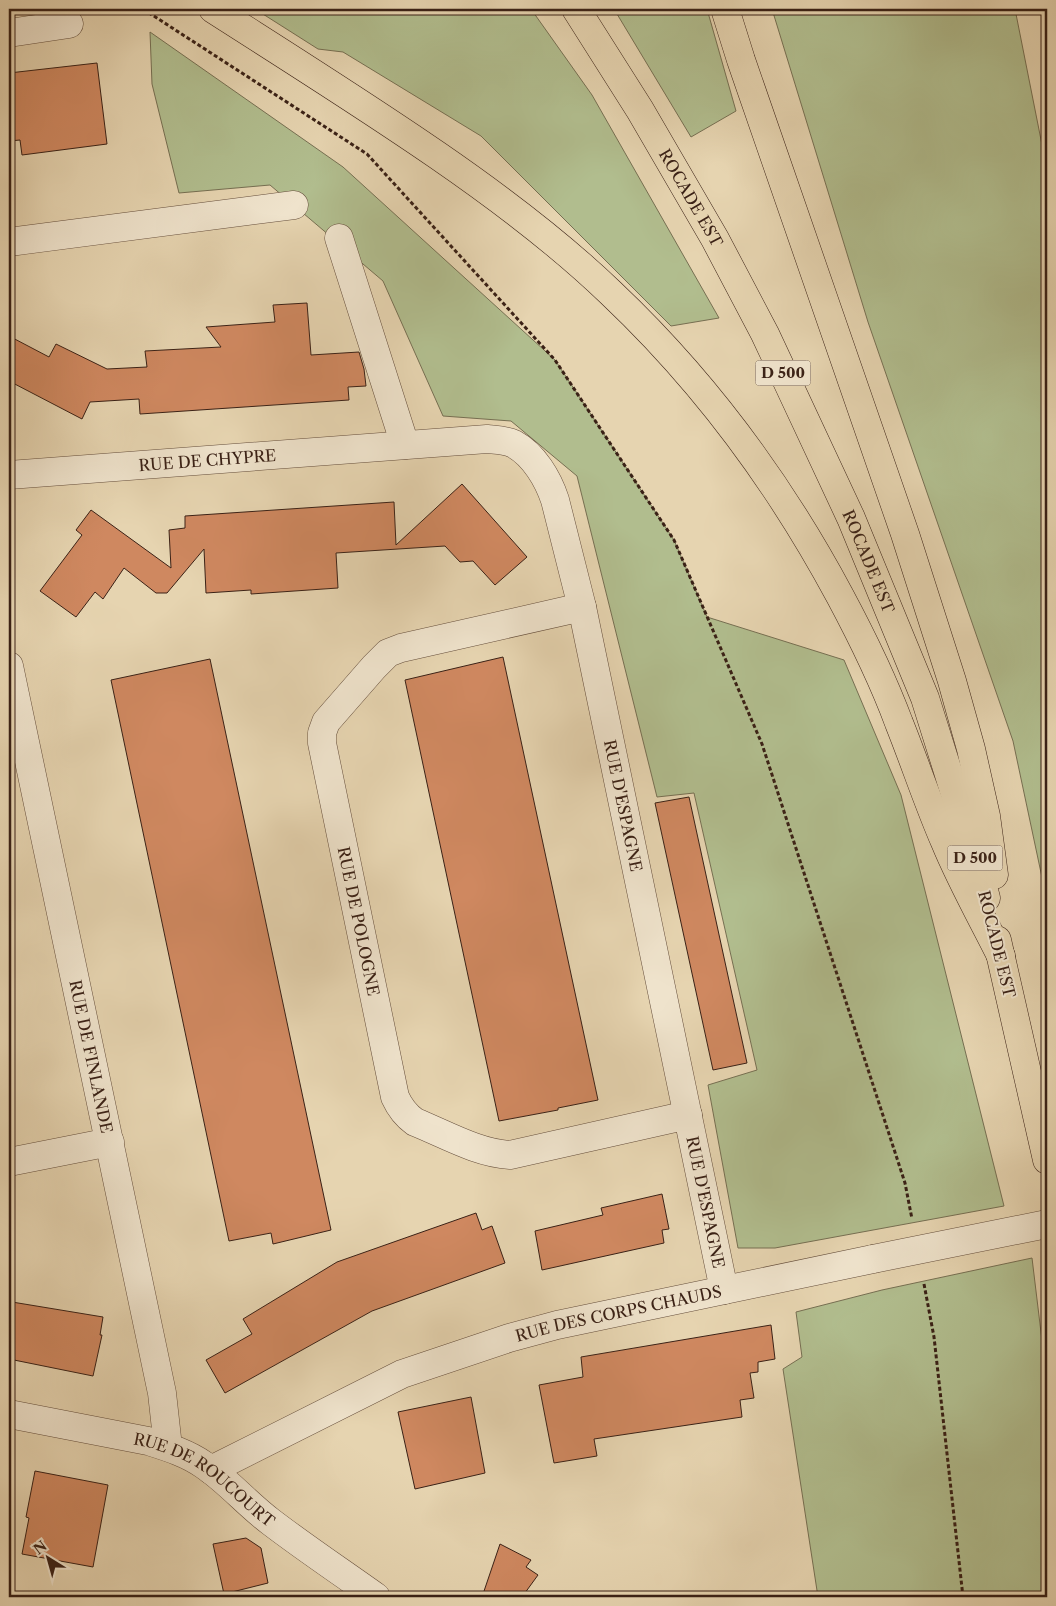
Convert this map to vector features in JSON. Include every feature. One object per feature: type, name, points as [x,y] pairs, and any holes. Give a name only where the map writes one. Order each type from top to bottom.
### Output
[{"type":"highway","points":[[213,9],[361,103],[482,186],[535,226],[628,309],[708,396],[775,486],[798,522],[841,598],[862,639],[899,722],[947,847],[1001,956]]},
{"type":"highway","name":"ROCADE EST","points":[[576,9],[640,110],[715,239],[768,342],[851,518],[925,698],[976,861],[1001,956],[1047,1160]]},
{"type":"highway","points":[[725,9],[905,534],[952,681],[971,750],[986,816],[1001,956]]},
{"type":"street","points":[[9,33],[69,24]]},
{"type":"street","points":[[9,242],[294,205]]},
{"type":"street","points":[[339,238],[405,445]]},
{"type":"street","name":"RUE D'ESPAGNE","points":[[405,445],[487,440],[508,442],[523,451],[543,474],[550,486],[582,607],[724,1290]]},
{"type":"street","name":"RUE DE CHYPRE","points":[[9,475],[405,445]]},
{"type":"street","name":"RUE DE POLOGNE","points":[[582,607],[401,648],[388,654],[374,667],[326,722],[322,733],[322,743],[395,1097],[399,1107],[415,1122],[483,1151],[510,1155],[688,1115]]},
{"type":"street","name":"RUE DE FINLANDE","points":[[9,666],[162,1393],[168,1447]]},
{"type":"street","points":[[9,1162],[110,1142]]},
{"type":"street","name":"RUE DES CORPS CHAUDS","points":[[211,1470],[402,1374],[509,1338],[557,1325],[1047,1224]]},
{"type":"street","name":"RUE DE ROUCOURT","points":[[9,1414],[148,1441],[168,1447],[211,1470],[272,1522],[376,1597]]},
{"type":"path","points":[[142,9],[367,154],[555,360],[674,540],[762,744],[905,1183],[912,1221]]},
{"type":"path","points":[[923,1279],[934,1337],[963,1597]]},
{"type":"green space","points":[[255,9],[531,9],[592,95],[719,318],[671,326],[481,136],[343,52],[318,49]]},
{"type":"green space","points":[[614,9],[707,9],[736,111],[691,137]]},
{"type":"green space","points":[[772,9],[1015,9],[1047,170],[1047,901],[1013,741],[868,322]]},
{"type":"green space","points":[[150,32],[343,167],[555,360],[674,540],[707,617],[844,660],[901,795],[1004,1206],[775,1248],[738,1248],[708,1085],[757,1070],[694,793],[657,797],[577,476],[511,421],[443,416],[383,281],[270,185],[179,193],[152,84]]},
{"type":"green space","points":[[1032,1258],[1047,1382],[1047,1597],[818,1597],[783,1369],[802,1357],[796,1312],[882,1290]]},
{"type":"building","points":[[97,63],[107,144],[22,155],[20,140],[9,141],[9,73]]},
{"type":"building","points":[[307,303],[311,355],[359,352],[366,386],[348,387],[349,400],[140,414],[139,399],[90,402],[82,419],[9,381],[9,336],[49,357],[56,344],[107,369],[147,367],[145,351],[221,347],[206,327],[275,322],[273,305]]},
{"type":"building","points":[[462,484],[527,557],[495,585],[473,561],[460,562],[445,546],[336,553],[338,588],[251,594],[251,590],[206,593],[204,549],[167,593],[156,593],[124,568],[103,599],[95,592],[76,617],[40,591],[82,535],[76,530],[91,510],[171,568],[169,530],[185,528],[185,516],[394,502],[396,545]]},
{"type":"building","points":[[503,657],[598,1100],[499,1121],[405,680]]},
{"type":"building","points":[[210,659],[331,1230],[273,1244],[271,1233],[229,1241],[111,680]]},
{"type":"building","points":[[689,797],[747,1063],[713,1070],[655,803]]},
{"type":"building","points":[[662,1194],[669,1229],[662,1230],[664,1243],[542,1270],[535,1231],[603,1215],[601,1208]]},
{"type":"building","points":[[476,1213],[482,1230],[492,1226],[505,1263],[372,1311],[225,1393],[206,1360],[252,1334],[243,1319],[337,1262]]},
{"type":"building","points":[[12,1302],[103,1317],[100,1335],[102,1335],[93,1376],[9,1359],[9,1323]]},
{"type":"building","points":[[771,1325],[775,1359],[758,1362],[758,1372],[750,1373],[754,1398],[740,1400],[742,1417],[594,1439],[597,1456],[554,1463],[539,1385],[583,1377],[581,1357]]},
{"type":"building","points":[[471,1397],[485,1473],[415,1489],[398,1412]]},
{"type":"building","points":[[35,1471],[108,1485],[93,1567],[22,1554],[29,1518],[26,1517]]},
{"type":"building","points":[[246,1538],[261,1548],[268,1583],[224,1594],[213,1544]]},
{"type":"building","points":[[500,1544],[531,1560],[526,1567],[538,1575],[522,1597],[482,1597]]}]
